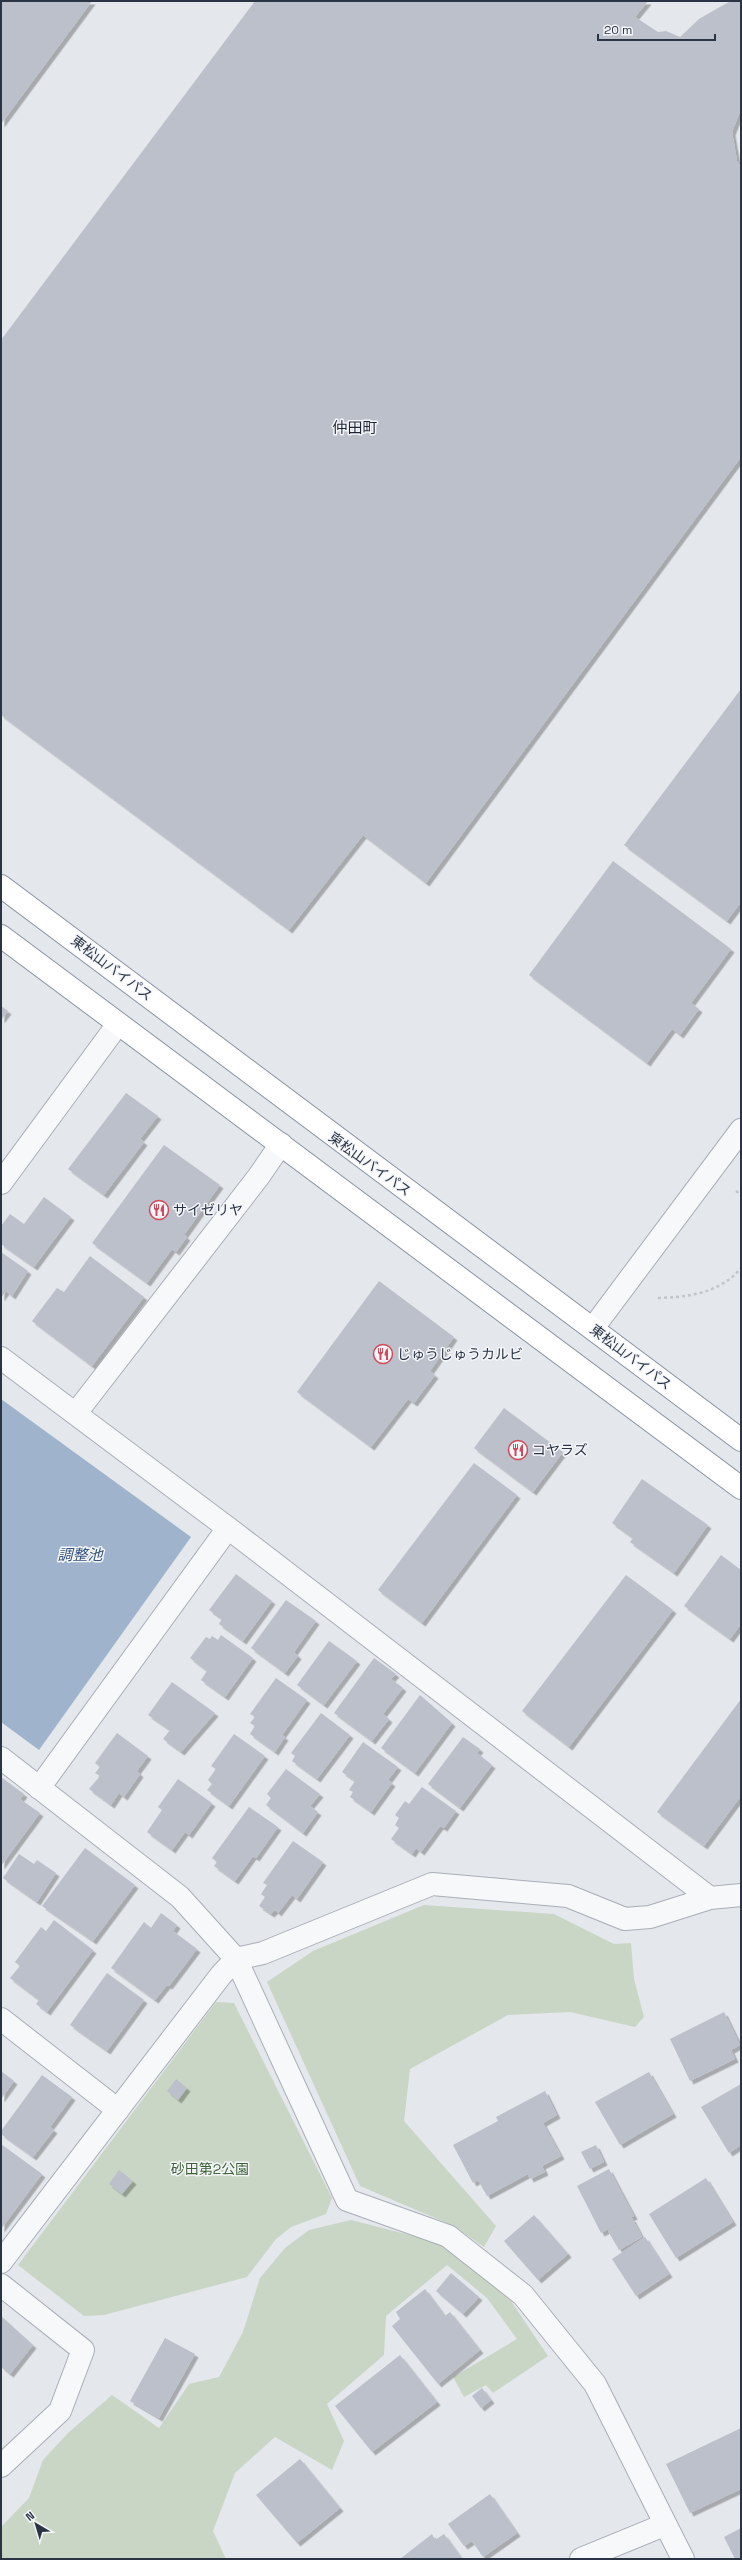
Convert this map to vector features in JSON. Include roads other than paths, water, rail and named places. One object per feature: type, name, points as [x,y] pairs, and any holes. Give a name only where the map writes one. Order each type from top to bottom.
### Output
[{"type":"highway","name":"東松山バイパス","points":[[1,886],[325,1131],[593,1328],[741,1440]]},
{"type":"highway","points":[[1,936],[741,1488]]},
{"type":"street","points":[[1,1183],[118,1024]]},
{"type":"street","points":[[593,1328],[741,1130]]},
{"type":"street","points":[[76,1413],[259,1176],[281,1144]]},
{"type":"street","points":[[1,1358],[228,1528],[710,1898]]},
{"type":"street","points":[[39,1788],[228,1528]]},
{"type":"street","points":[[1,1758],[180,1897],[236,1959],[347,2200],[448,2236],[523,2295],[595,2384],[682,2559]]},
{"type":"street","points":[[1,2262],[221,1975],[236,1959],[262,1953],[432,1884],[568,1896],[625,1919],[650,1917],[710,1898],[741,1895]]},
{"type":"street","points":[[1,2019],[118,2110]]},
{"type":"street","points":[[1,2285],[83,2350],[60,2410],[1,2466]]},
{"type":"street","points":[[580,2559],[664,2525]]},
{"type":"water","name":"調整池","points":[[1,1399],[191,1537],[39,1750],[1,1722]]},
{"type":"place","name":"サイゼリヤ","points":[[159,1210]]},
{"type":"place","name":"じゅうじゅうカルビ","points":[[383,1354]]},
{"type":"place","name":"コヤラズ","points":[[518,1450]]},
{"type":"district","name":"仲田町","points":[[355,428]]},
{"type":"park label","name":"砂田第2公園","points":[[210,2169]]}]
